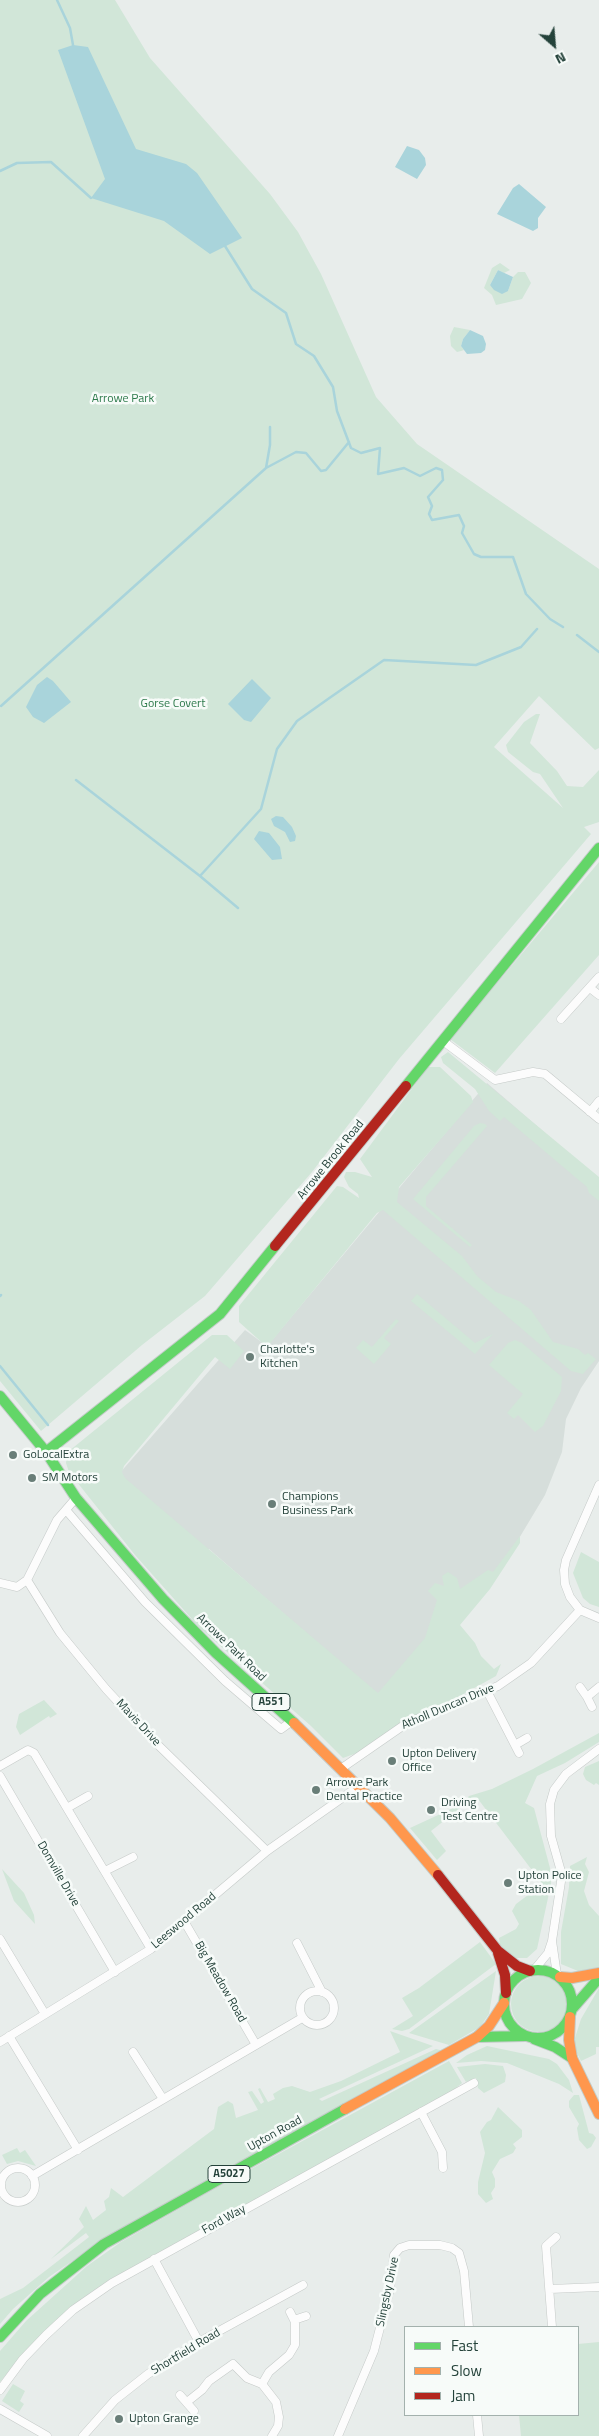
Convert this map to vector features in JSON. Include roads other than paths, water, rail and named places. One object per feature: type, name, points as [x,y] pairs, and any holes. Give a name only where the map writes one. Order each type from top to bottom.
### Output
[{"type":"main road","name":"Arrowe Brook Road","points":[[46,1452],[220,1314],[599,848]]},
{"type":"main road","name":"Arrowe Park Road","points":[[0,1396],[46,1452],[76,1498],[163,1599],[216,1653],[342,1768],[441,1878],[498,1951],[517,1966],[532,1970]]},
{"type":"main road","name":"Arrowe Park Road","points":[[498,1951],[505,1975],[505,1998]]},
{"type":"main road","points":[[572,2058],[555,2048],[527,2036],[510,2023],[505,1998],[520,1975],[532,1970],[542,1970],[572,1978],[599,1973]]},
{"type":"main road","points":[[559,1976],[570,1991],[572,2012],[569,2040],[572,2058],[599,2114]]},
{"type":"main road","points":[[527,2036],[539,2038],[553,2034],[565,2025],[572,2012],[599,1978]]},
{"type":"main road","name":"Upton Road","points":[[0,2337],[40,2294],[104,2244],[165,2208],[477,2037],[489,2026],[505,1998]]},
{"type":"main road","name":"Upton Road","points":[[477,2037],[527,2036]]},
{"type":"street","points":[[561,1020],[599,977]]},
{"type":"street","points":[[590,988],[599,995]]},
{"type":"street","points":[[443,1042],[495,1080],[532,1072],[545,1074],[599,1119]]},
{"type":"street","points":[[590,1112],[599,1101]]},
{"type":"street","points":[[599,1485],[566,1560],[564,1570],[565,1584],[570,1597],[580,1610],[599,1618]]},
{"type":"street","points":[[0,1583],[17,1587],[26,1580],[57,1520],[76,1498]]},
{"type":"street","points":[[66,1510],[145,1602],[218,1674],[281,1730],[292,1721]]},
{"type":"street","name":"Mavis Drive","points":[[26,1580],[60,1633],[106,1689],[157,1744],[267,1851]]},
{"type":"street","name":"Atholl Duncan Drive","points":[[342,1768],[407,1722],[498,1686],[531,1663],[580,1610]]},
{"type":"street","points":[[580,1687],[592,1706]]},
{"type":"street","points":[[587,1697],[599,1687]]},
{"type":"street","points":[[486,1691],[519,1753]]},
{"type":"street","points":[[515,1745],[527,1738]]},
{"type":"street","points":[[532,1970],[548,1953],[552,1941],[562,1875],[551,1836],[550,1804],[554,1790],[566,1774],[599,1749]]},
{"type":"street","points":[[0,1766],[28,1750],[34,1753],[151,1949]]},
{"type":"street","name":"Domville Drive","points":[[0,1776],[115,1972]]},
{"type":"street","name":"Leeswood Road","points":[[0,2042],[151,1949],[267,1851],[359,1786]]},
{"type":"street","points":[[67,1808],[88,1796]]},
{"type":"street","points":[[105,1872],[132,1857]]},
{"type":"street","name":"Big Meadow Road","points":[[184,1921],[255,2043]]},
{"type":"street","points":[[0,1939],[45,2014]]},
{"type":"street","points":[[552,1941],[559,1976]]},
{"type":"street","points":[[297,1943],[322,1992]]},
{"type":"street","points":[[312,1992],[322,1992],[329,1996],[333,2003],[332,2017],[323,2024],[312,2025],[302,2018],[300,2008],[303,1998],[312,1992]]},
{"type":"street","points":[[32,2176],[255,2043],[302,2018]]},
{"type":"street","points":[[9,2036],[78,2150]]},
{"type":"street","points":[[133,2052],[163,2099]]},
{"type":"street","name":"Ford Way","points":[[0,2390],[23,2359],[73,2310],[112,2283],[474,2083]]},
{"type":"street","points":[[421,2112],[442,2152],[443,2168]]},
{"type":"street","points":[[16,2168],[28,2171],[34,2182],[32,2194],[20,2201],[14,2201],[3,2193],[1,2180],[9,2170],[16,2168]]},
{"type":"street","points":[[552,2326],[546,2246],[556,2237]]},
{"type":"street","name":"Slingsby Drive","points":[[338,2436],[374,2351],[390,2290],[394,2255],[400,2248],[409,2245],[440,2245],[452,2248],[459,2253],[464,2272],[469,2326]]},
{"type":"street","points":[[154,2259],[199,2342]]},
{"type":"street","name":"Shortfield Road","points":[[83,2436],[115,2400],[148,2374],[199,2342],[303,2285]]},
{"type":"street","points":[[550,2289],[599,2287]]},
{"type":"street","points":[[262,2384],[269,2372],[290,2355],[296,2334],[294,2320],[290,2312]]},
{"type":"street","points":[[294,2320],[306,2316]]},
{"type":"street","points":[[229,2356],[233,2364],[247,2378],[262,2384],[276,2402],[279,2417],[278,2426],[272,2436]]},
{"type":"street","points":[[187,2402],[202,2390],[209,2381],[233,2364]]},
{"type":"street","points":[[180,2395],[194,2411]]},
{"type":"street","points":[[0,2409],[47,2436]]},
{"type":"street","points":[[477,2416],[479,2436]]},
{"type":"water","points":[[73,45],[88,47],[136,149],[186,164],[197,173],[242,238],[210,254],[164,221],[91,198],[105,179],[58,50]]},
{"type":"water","points":[[407,146],[419,150],[425,158],[426,165],[417,179],[395,167]]},
{"type":"water","points":[[519,184],[546,207],[538,218],[538,228],[533,231],[497,214],[513,188]]},
{"type":"water","points":[[498,270],[513,277],[508,291],[502,294],[494,290],[490,285]]},
{"type":"water","points":[[470,330],[483,336],[486,344],[485,350],[481,353],[467,354],[461,346],[463,339]]},
{"type":"water","points":[[47,677],[53,681],[71,702],[44,723],[33,717],[26,707],[37,685]]},
{"type":"water","points":[[252,679],[271,698],[251,722],[244,720],[228,704]]},
{"type":"water","points":[[276,816],[283,817],[292,827],[296,836],[295,841],[290,842],[285,832],[274,826],[271,819]]},
{"type":"water","points":[[259,831],[269,833],[280,847],[282,859],[272,860],[254,839]]},
{"type":"waterway","points":[[57,0],[70,28],[73,45]]},
{"type":"waterway","points":[[0,171],[17,163],[51,162],[91,198]]},
{"type":"waterway","points":[[225,246],[252,289],[286,313],[296,344],[314,356],[333,387],[337,411],[351,448],[361,453],[380,448],[378,474],[404,468],[420,476],[436,468],[442,470],[443,480],[428,497],[432,506],[429,514],[432,520],[459,515],[464,526],[462,533],[474,554],[481,557],[513,557],[526,594],[550,619],[563,627]]},
{"type":"waterway","points":[[266,468],[270,445],[270,427]]},
{"type":"waterway","points":[[1,706],[266,468],[296,452],[306,453],[321,471],[326,470],[349,442]]},
{"type":"waterway","points":[[76,780],[200,876],[261,809],[277,749],[297,721],[384,660],[476,665],[521,647],[537,629]]},
{"type":"waterway","points":[[577,635],[599,652]]},
{"type":"waterway","points":[[200,876],[238,908]]},
{"type":"waterway","points":[[0,1366],[48,1425]]},
{"type":"place","name":"Charlotte's Kitchen","points":[[250,1357]]},
{"type":"place","name":"GoLocalExtra","points":[[13,1455]]},
{"type":"place","name":"SM Motors","points":[[32,1478]]},
{"type":"place","name":"Champions Business Park","points":[[272,1504]]},
{"type":"place","name":"Upton Delivery Office","points":[[392,1761]]},
{"type":"place","name":"Arrowe Park Dental Practice","points":[[316,1790]]},
{"type":"place","name":"Driving Test Centre","points":[[431,1810]]},
{"type":"place","name":"Upton Police Station","points":[[508,1883]]},
{"type":"place","name":"Upton Grange","points":[[119,2419]]},
{"type":"park label","name":"Arrowe Park","points":[[123,399]]},
{"type":"park label","name":"Gorse Covert","points":[[173,704]]}]
